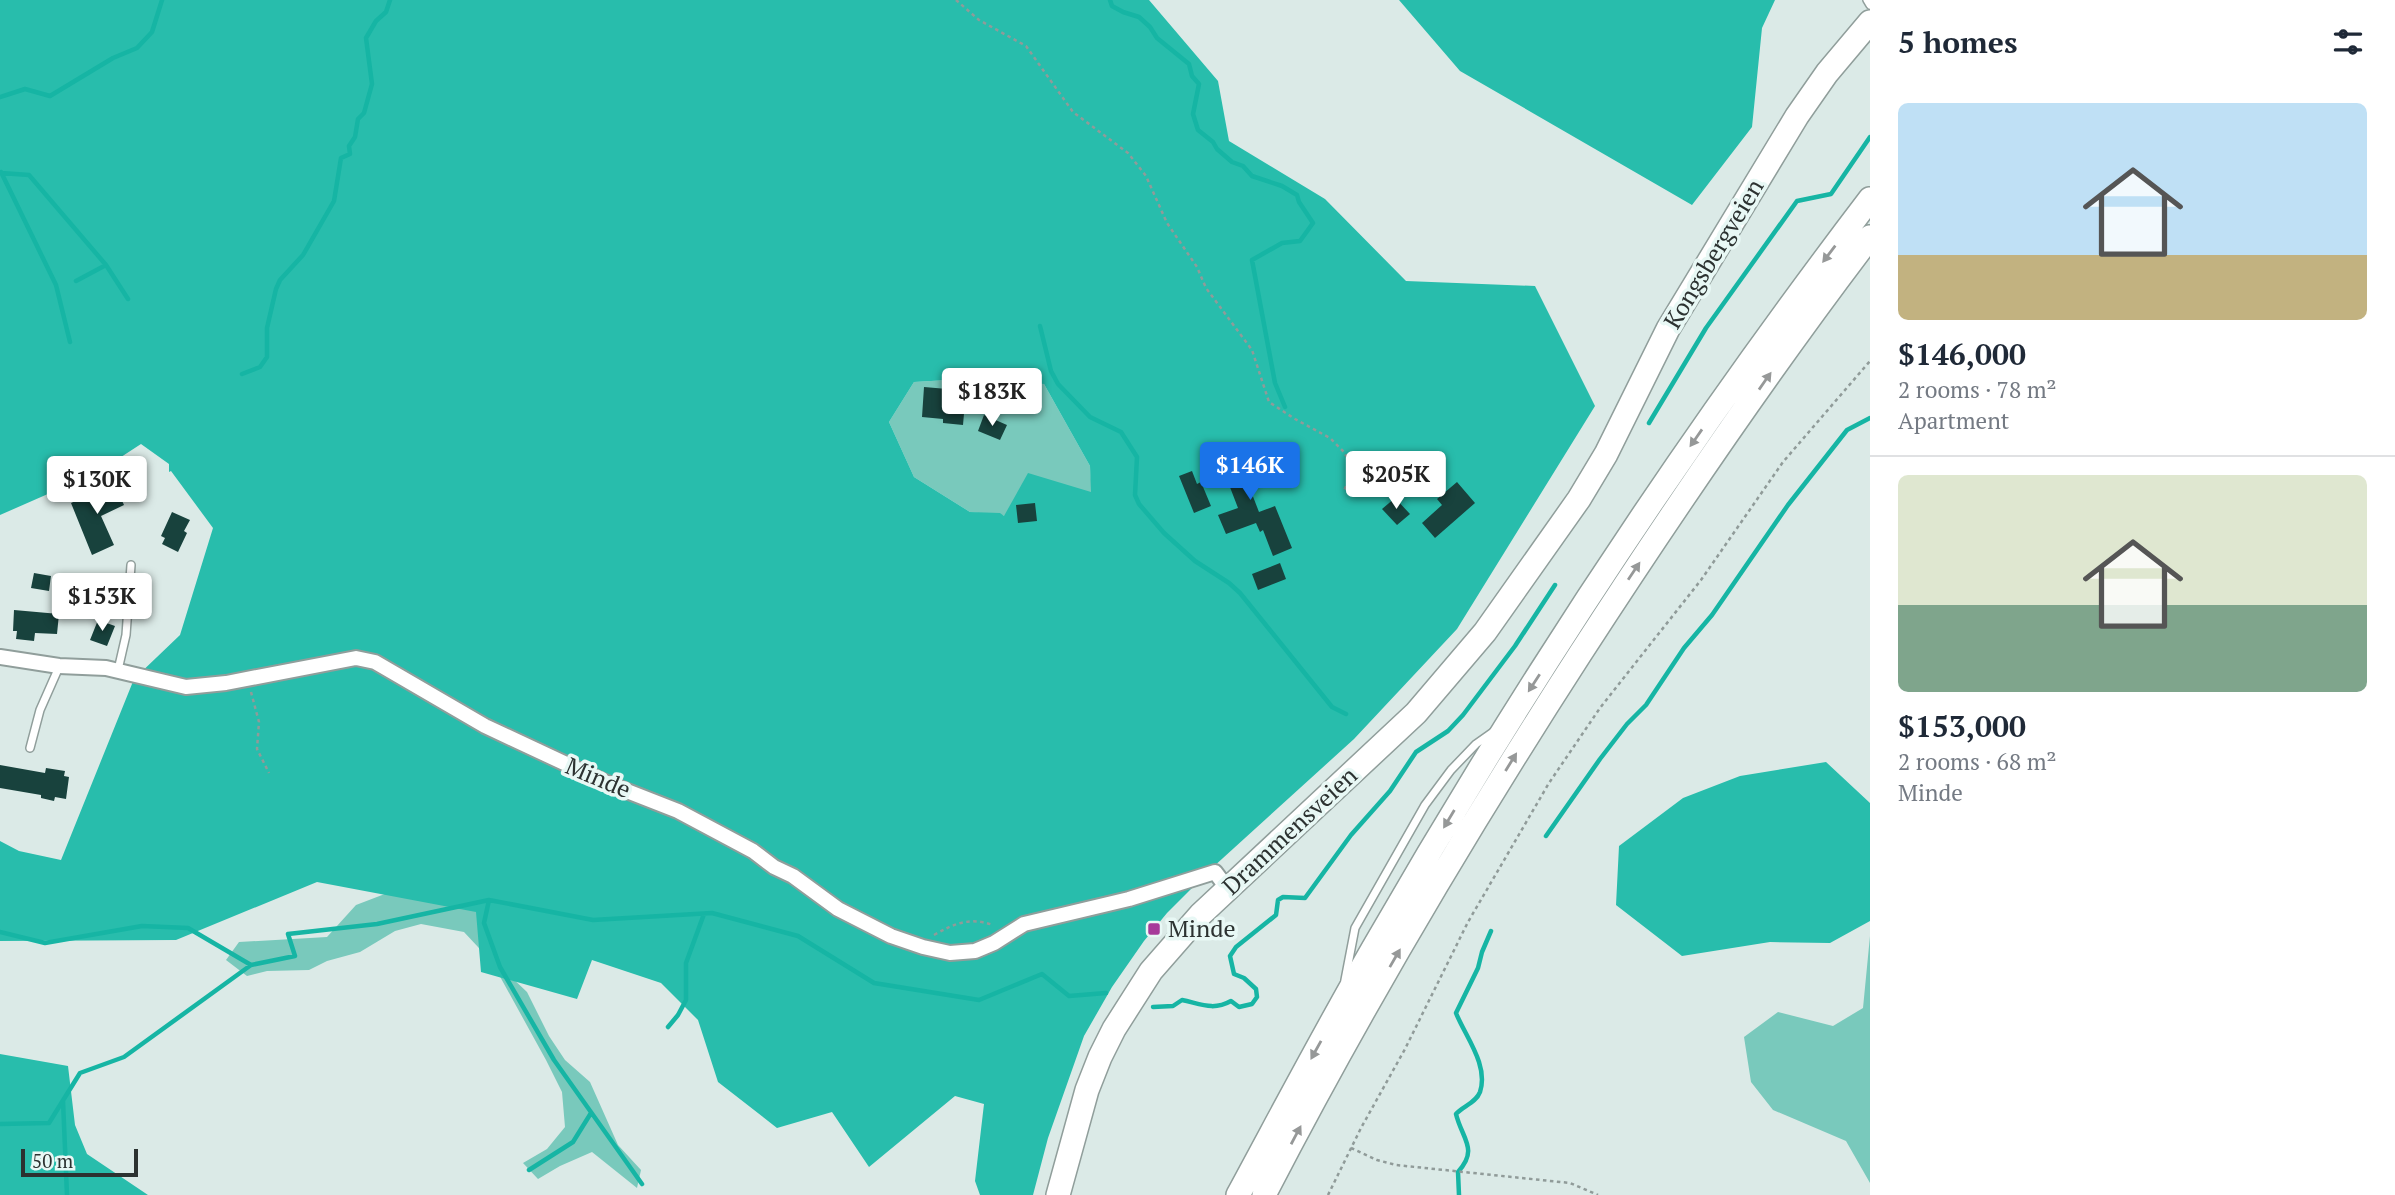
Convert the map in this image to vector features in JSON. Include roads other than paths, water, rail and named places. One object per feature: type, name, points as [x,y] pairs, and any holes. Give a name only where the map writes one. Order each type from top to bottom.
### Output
[{"type":"main road","name":"Kongsbergveien","points":[[1579,499],[1613,442],[1668,329],[1759,178],[1827,73],[1870,22]]},
{"type":"main road","points":[[1238,1195],[1344,999],[1511,719],[1664,485],[1763,343],[1870,199]]},
{"type":"main road","points":[[1264,1195],[1360,1017],[1540,717],[1622,588],[1721,443],[1870,237]]},
{"type":"main road","name":"Drammensveien","points":[[1058,1195],[1087,1090],[1114,1029],[1151,971],[1221,880],[1315,809],[1424,704],[1485,632],[1579,499]]},
{"type":"street","name":"Minde","points":[[0,657],[59,666],[118,670],[186,687],[248,679],[356,658],[375,662],[485,726],[609,784],[678,811],[753,851],[838,909],[891,936],[950,953],[975,951],[1034,921],[1221,880]]},
{"type":"lane","points":[[1867,0],[1870,5]]},
{"type":"lane","points":[[118,670],[126,635],[131,565]]},
{"type":"lane","points":[[30,748],[40,710],[59,666]]},
{"type":"lane","points":[[1344,999],[1344,983],[1355,928],[1425,805],[1451,770],[1476,744],[1511,719]]},
{"type":"waterway","points":[[0,97],[25,89],[50,96],[113,58],[137,48],[152,32],[162,0]]},
{"type":"waterway","points":[[242,374],[260,367],[267,357],[267,328],[276,289],[280,280],[303,255],[334,201],[341,158],[350,154],[349,146],[355,137],[358,119],[364,113],[372,84],[366,38],[376,21],[386,12],[390,0]]},
{"type":"waterway","points":[[1110,0],[1112,6],[1139,17],[1157,38],[1189,64],[1192,76],[1199,84],[1193,114],[1198,130],[1232,162],[1243,166],[1252,176],[1282,186],[1297,195],[1313,223],[1300,241],[1282,243],[1252,260],[1275,383],[1285,407]]},
{"type":"waterway","points":[[1649,423],[1706,328],[1797,201],[1831,194],[1870,137]]},
{"type":"waterway","points":[[1,172],[56,285],[70,342]]},
{"type":"waterway","points":[[1,173],[29,175],[106,265],[128,299]]},
{"type":"waterway","points":[[76,281],[106,265]]},
{"type":"waterway","points":[[1040,326],[1051,371],[1058,384],[1090,417],[1121,432],[1137,457],[1135,495],[1139,504],[1164,533],[1195,561],[1240,593],[1332,707],[1346,714]]},
{"type":"waterway","points":[[1546,836],[1600,759],[1627,724],[1646,705],[1684,648],[1712,615],[1788,505],[1847,430],[1870,418]]},
{"type":"waterway","points":[[1153,1007],[1173,1006],[1182,1000],[1213,1006],[1231,1001],[1239,1007],[1252,1004],[1257,997],[1256,989],[1244,978],[1234,974],[1230,956],[1236,947],[1276,915],[1278,900],[1283,897],[1305,898],[1351,835],[1390,791],[1416,752],[1448,731],[1463,715],[1515,646],[1555,585]]},
{"type":"waterway","points":[[489,900],[484,923],[500,967],[554,1060],[642,1184]]},
{"type":"waterway","points":[[0,932],[45,943],[142,926],[188,928],[251,965],[295,956],[288,934],[377,924],[489,900],[593,920],[712,913],[798,936],[874,983],[979,1000],[1042,974],[1069,996],[1106,993]]},
{"type":"waterway","points":[[668,1027],[686,1000],[686,963],[704,914]]},
{"type":"waterway","points":[[1459,1195],[1458,1172],[1464,1164],[1468,1150],[1456,1114],[1478,1096],[1482,1082],[1479,1061],[1456,1013],[1478,968],[1491,931]]},
{"type":"waterway","points":[[0,1124],[49,1123],[80,1073],[124,1057],[251,965]]},
{"type":"waterway","points":[[63,1101],[67,1195]]},
{"type":"waterway","points":[[529,1170],[573,1142],[591,1113]]},
{"type":"place","name":"Minde","points":[[1154,929]]}]
